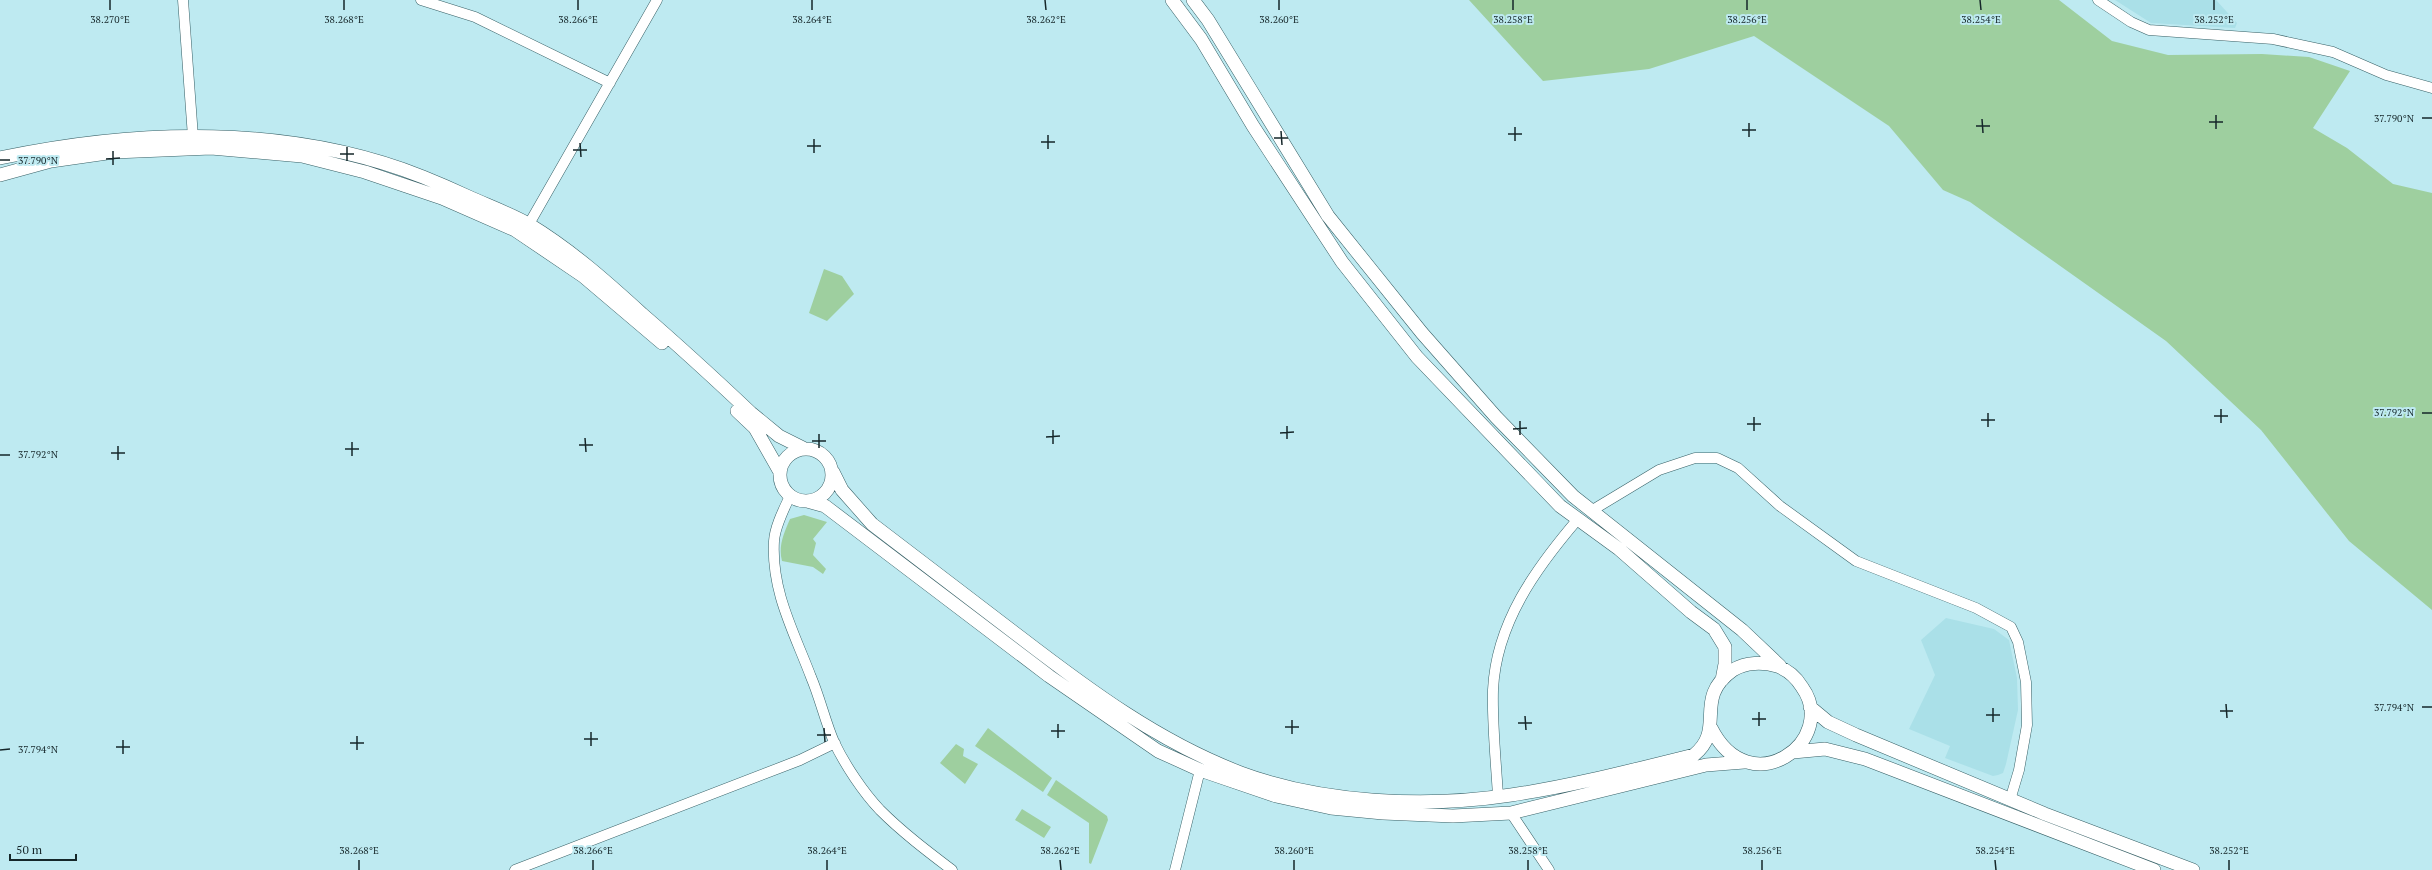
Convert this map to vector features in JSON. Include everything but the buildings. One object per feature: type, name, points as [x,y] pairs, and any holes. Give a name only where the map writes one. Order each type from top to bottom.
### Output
[{"type":"street","points":[[183,0],[193,137]]},
{"type":"street","points":[[421,0],[475,17],[610,84]]},
{"type":"street","points":[[529,224],[658,0]]},
{"type":"street","points":[[1172,0],[1201,39],[1253,126],[1342,262],[1412,352],[1560,506],[1619,549],[1691,612],[1714,629],[1725,647],[1725,664],[1722,680],[1711,700],[1709,711],[1711,728],[1718,743],[1731,755],[1746,762]]},
{"type":"street","points":[[0,175],[51,161],[114,152],[211,148],[302,156],[365,172],[442,198],[515,230],[583,276],[722,395],[754,428],[780,472],[782,485],[790,496],[825,506],[970,618],[1097,710],[1158,751],[1200,770],[1276,796],[1331,808],[1384,813],[1452,816],[1511,813],[1706,765],[1746,762],[1763,764],[1779,760],[1793,752],[1804,739],[1810,724],[1810,707],[1806,692],[1796,678],[1742,630],[1573,496],[1496,417],[1422,333],[1328,216],[1208,20],[1193,0]]},
{"type":"street","points":[[2098,0],[2132,22],[2149,30],[2167,33],[2249,36],[2280,40],[2333,52],[2386,75],[2432,88]]},
{"type":"street","points":[[0,158],[44,149],[152,136],[261,140],[353,155],[421,176],[529,224],[588,266],[779,436],[803,448],[820,452],[831,464],[833,472],[842,490],[872,524],[1090,690],[1167,740],[1241,773],[1304,790],[1380,801],[1447,800],[1498,796],[1609,776],[1694,755],[1703,748],[1711,728]]},
{"type":"street","points":[[780,472],[788,456],[803,448]]},
{"type":"street","points":[[1591,511],[1659,470],[1695,458],[1717,458],[1738,468],[1780,506],[1856,561],[1976,608],[2011,627],[2018,642],[2026,682],[2027,725],[2019,770],[2010,800]]},
{"type":"street","points":[[807,501],[824,495],[829,488],[833,472]]},
{"type":"street","points":[[790,496],[782,514],[774,540],[774,568],[779,597],[811,676],[835,743],[855,776],[880,809],[918,844],[952,870]]},
{"type":"street","points":[[1498,796],[1493,690],[1498,655],[1509,619],[1527,586],[1552,549],[1578,519]]},
{"type":"street","points":[[1722,680],[1735,669],[1751,664],[1767,663],[1783,668]]},
{"type":"street","points":[[1810,707],[1828,722],[1856,735],[2010,800],[2194,870]]},
{"type":"street","points":[[515,870],[800,760],[835,743]]},
{"type":"street","points":[[1793,752],[1825,749],[1865,759],[2154,870]]},
{"type":"street","points":[[1175,870],[1200,770]]},
{"type":"street","points":[[1511,813],[1549,870]]},
{"type":"shaded area","points":[[2115,0],[2216,0],[2237,23],[2235,28],[2151,23]]},
{"type":"shaded area","points":[[1946,618],[1994,629],[2009,640],[2017,678],[2018,710],[2006,764],[2003,773],[1998,775],[1993,776],[1945,758],[1950,746],[1909,729],[1935,675],[1921,640]]},
{"type":"green space","points":[[1469,0],[2059,0],[2112,41],[2168,55],[2262,54],[2309,57],[2350,71],[2313,128],[2347,148],[2393,184],[2432,193],[2432,610],[2349,541],[2261,430],[2166,341],[1970,202],[1943,190],[1889,126],[1754,36],[1649,69],[1543,81]]},
{"type":"green space","points":[[824,269],[842,276],[854,294],[827,321],[809,313]]},
{"type":"green space","points":[[804,515],[827,522],[813,539],[816,543],[813,555],[826,569],[823,574],[813,567],[782,561],[781,545],[790,519]]},
{"type":"green space","points":[[988,728],[1052,778],[1043,792],[975,746]]},
{"type":"green space","points":[[956,744],[964,749],[963,756],[978,764],[965,784],[940,763]]},
{"type":"green space","points":[[1056,780],[1107,816],[1108,820],[1091,864],[1089,863],[1089,823],[1047,795]]},
{"type":"green space","points":[[1022,809],[1051,827],[1044,838],[1015,820]]}]
